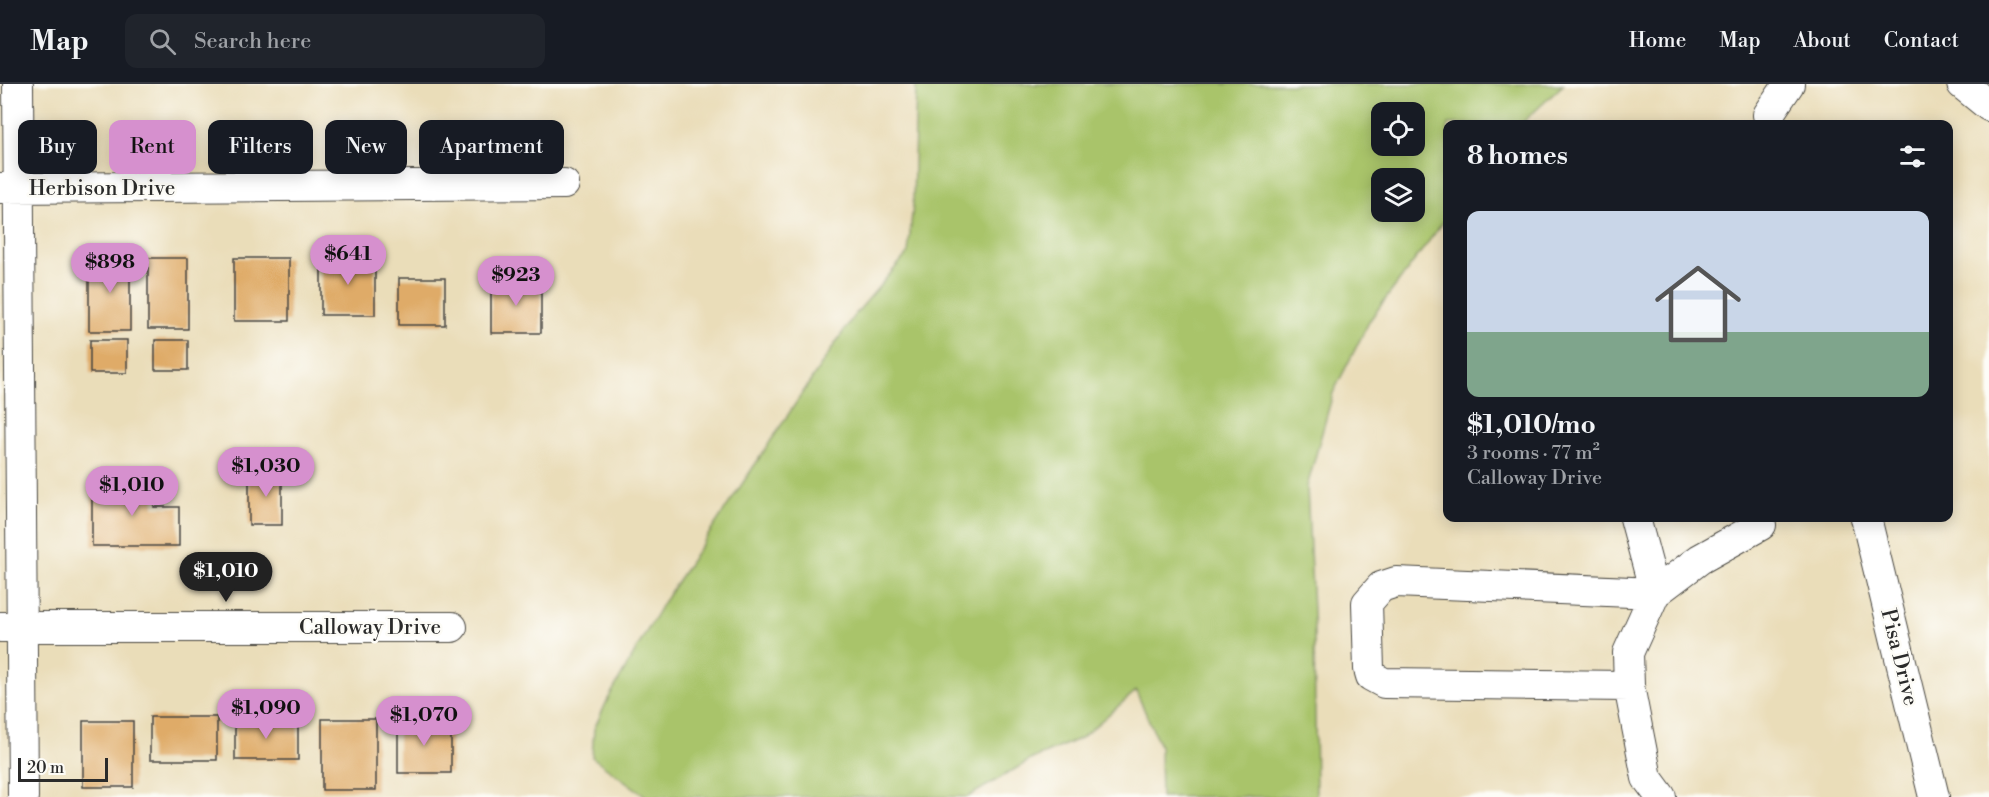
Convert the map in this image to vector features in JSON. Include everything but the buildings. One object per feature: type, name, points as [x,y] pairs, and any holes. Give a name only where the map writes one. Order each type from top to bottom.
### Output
[{"type":"street","points":[[18,84],[9,188],[12,627],[23,797]]},
{"type":"street","points":[[1770,120],[1768,115],[1790,84]]},
{"type":"street","points":[[1962,84],[1989,106]]},
{"type":"street","name":"Herbison Drive","points":[[9,188],[564,184]]},
{"type":"street","points":[[1636,522],[1655,593]]},
{"type":"street","points":[[1661,797],[1647,778],[1629,686],[1628,653],[1655,593],[1700,559],[1761,525],[1760,522]]},
{"type":"street","name":"Pisa Drive","points":[[1867,522],[1934,797]]},
{"type":"street","points":[[1629,686],[1384,683],[1371,676],[1369,669],[1367,603],[1381,587],[1396,582],[1655,593]]},
{"type":"street","name":"Calloway Drive","points":[[12,627],[452,627]]},
{"type":"green space","points":[[916,84],[1564,84],[1525,120],[1443,120],[1443,222],[1370,320],[1333,393],[1307,487],[1314,632],[1316,797],[1161,797],[1160,746],[1136,691],[1081,738],[1032,759],[968,797],[647,797],[592,757],[594,729],[608,699],[663,603],[853,317],[908,253],[913,205]]}]
